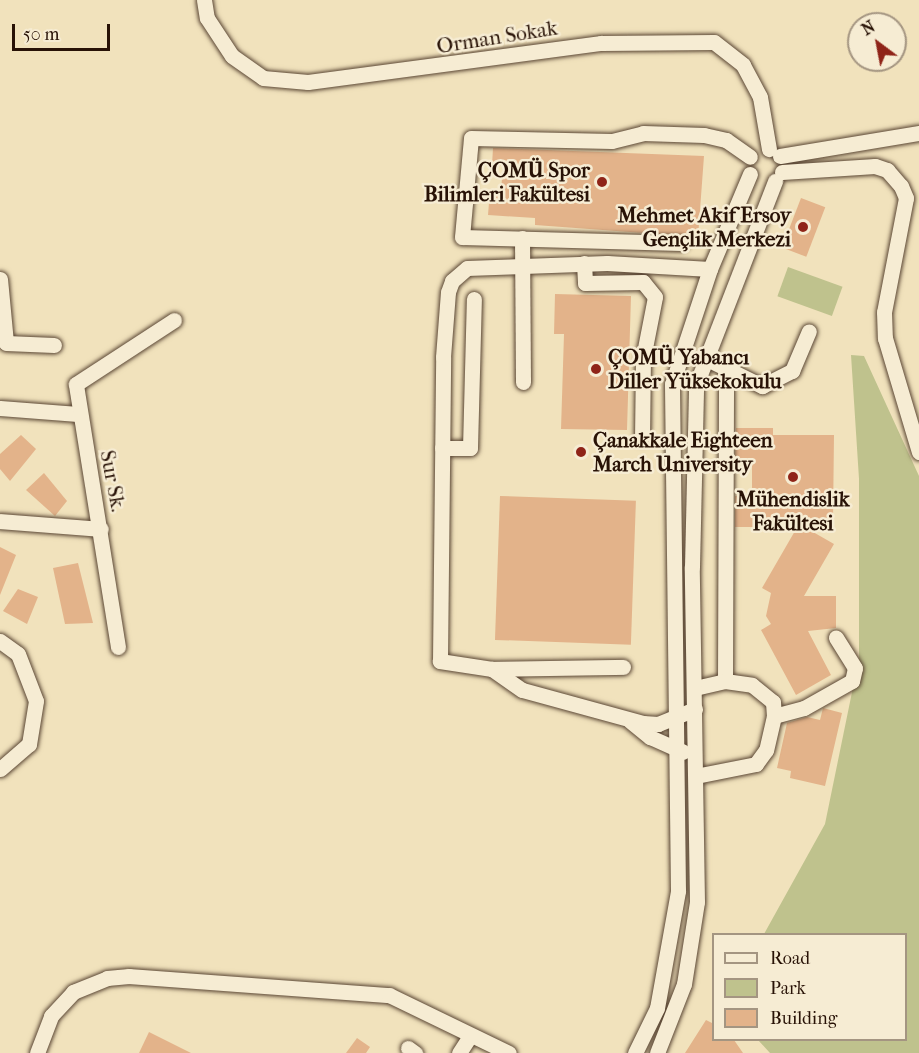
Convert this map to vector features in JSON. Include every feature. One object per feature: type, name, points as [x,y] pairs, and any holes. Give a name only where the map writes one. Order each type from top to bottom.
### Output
[{"type":"street","name":"Orman Sokak","points":[[204,0],[207,18],[232,56],[263,78],[308,82],[602,43],[714,42],[743,64],[760,97],[779,177]]},
{"type":"street","points":[[681,243],[462,237],[471,138],[612,141],[643,133],[704,135],[726,140],[750,158]]},
{"type":"street","points":[[750,158],[774,152],[919,133]]},
{"type":"street","points":[[635,1053],[657,1008],[669,957],[678,891],[674,752],[672,384],[710,269],[750,174],[750,158]]},
{"type":"street","points":[[750,174],[764,184],[779,177],[875,166],[887,170],[901,186],[905,207],[884,312],[885,338],[918,446]]},
{"type":"street","points":[[657,1053],[684,984],[697,902],[696,688],[692,567],[696,385],[779,177]]},
{"type":"street","points":[[522,238],[523,382]]},
{"type":"street","points":[[584,263],[585,283],[643,282],[655,297],[643,358],[642,437]]},
{"type":"street","points":[[623,667],[492,669],[440,661],[443,357],[452,281],[467,268],[521,264],[682,264],[710,269]]},
{"type":"street","points":[[0,279],[3,343],[54,345]]},
{"type":"street","points":[[442,448],[470,448],[474,298]]},
{"type":"street","name":"Sur Sk.","points":[[0,521],[101,529],[78,414],[76,384],[174,320]]},
{"type":"street","points":[[705,358],[762,386],[792,371],[809,331]]},
{"type":"street","points":[[725,681],[726,368]]},
{"type":"street","points":[[0,408],[78,414]]},
{"type":"street","points":[[101,529],[118,647]]},
{"type":"street","points":[[774,716],[804,708],[852,681],[855,668],[836,638]]},
{"type":"street","points":[[0,641],[18,654],[36,700],[29,744],[0,769]]},
{"type":"street","points":[[492,669],[522,690],[627,719],[658,724],[675,715],[695,710]]},
{"type":"street","points":[[696,688],[725,681],[752,685],[765,692],[773,702],[774,716],[766,750],[756,764],[696,776]]},
{"type":"street","points":[[627,719],[674,752],[695,754]]},
{"type":"street","points":[[39,1053],[51,1016],[73,992],[107,978],[129,976],[389,995],[509,1053]]},
{"type":"street","points":[[39,1053],[54,1019],[75,996],[108,981],[129,980],[387,1000],[498,1053]]},
{"type":"street","points":[[459,1053],[468,1039]]},
{"type":"green space","points":[[788,267],[843,287],[832,316],[777,296]]},
{"type":"green space","points":[[851,355],[864,356],[919,476],[919,1053],[770,1053],[759,1041],[907,1041],[907,933],[765,933],[825,824],[859,658],[859,479]]},
{"type":"building","name":"ÇOMÜ Spor Bilimleri Fakültesi","points":[[493,148],[704,156],[698,237],[535,225],[535,218],[488,215],[490,190],[501,191],[503,166],[492,165]]},
{"type":"building","name":"Mehmet Akif Ersoy Gençlik Merkezi","points":[[801,198],[825,207],[806,257],[782,247]]},
{"type":"building","name":"ÇOMÜ Yabancı Diller Yüksekokulu","points":[[555,294],[631,296],[627,430],[561,429],[564,334],[554,334]]},
{"type":"building","name":"Mühendislik Fakültesi","points":[[736,428],[773,428],[773,435],[834,435],[833,520],[772,520],[772,527],[735,527],[735,496],[752,496],[752,459],[735,459]]},
{"type":"building","points":[[21,435],[36,449],[10,481],[0,469],[0,454]]},
{"type":"building","points":[[44,473],[67,501],[55,516],[26,490]]},
{"type":"building","points":[[500,496],[636,501],[631,645],[495,640]]},
{"type":"building","name":"Mühendislik Fakültesi","points":[[799,524],[834,544],[804,596],[836,596],[836,628],[808,631],[831,675],[796,695],[761,630],[771,624],[766,616],[771,593],[762,588]]},
{"type":"building","points":[[0,547],[16,555],[0,595]]},
{"type":"building","points":[[78,563],[93,623],[65,624],[53,568]]},
{"type":"building","points":[[18,589],[38,597],[27,624],[3,611]]},
{"type":"building","points":[[823,708],[842,713],[825,786],[790,778],[791,771],[777,768],[787,723],[807,717],[820,720]]},
{"type":"building","points":[[706,1020],[712,1023],[712,1041],[735,1041],[743,1053],[685,1053]]},
{"type":"building","points":[[149,1032],[191,1053],[139,1053]]},
{"type":"building","points":[[357,1038],[370,1047],[366,1053],[346,1053]]},
{"type":"place","name":"ÇOMÜ Spor Bilimleri Fakültesi","points":[[602,182]]},
{"type":"place","name":"Mehmet Akif Ersoy Gençlik Merkezi","points":[[803,227]]},
{"type":"place","name":"ÇOMÜ Yabancı Diller Yüksekokulu","points":[[596,369]]},
{"type":"place","name":"Çanakkale Eighteen March University","points":[[581,452]]},
{"type":"place","name":"Mühendislik Fakültesi","points":[[793,477]]}]
